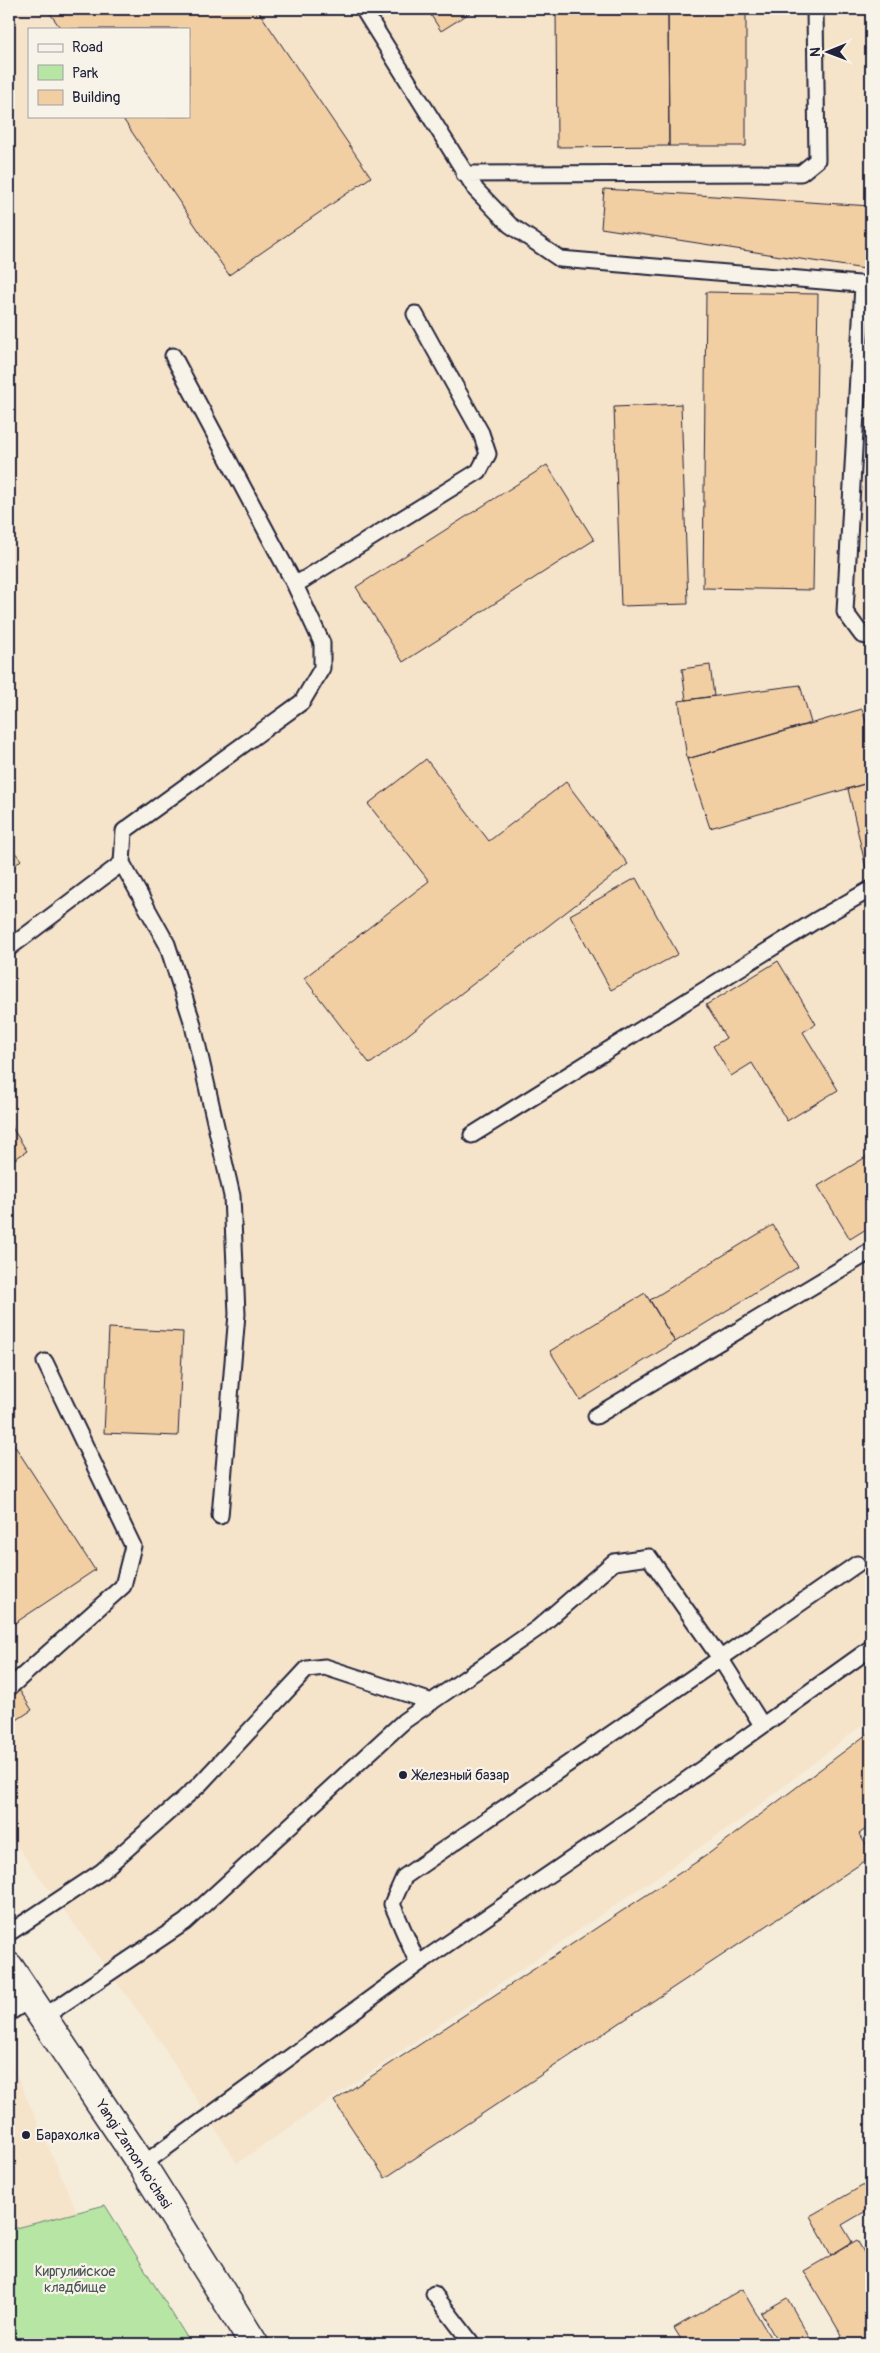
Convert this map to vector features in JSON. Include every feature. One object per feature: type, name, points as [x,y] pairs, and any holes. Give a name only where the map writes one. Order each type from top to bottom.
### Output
[{"type":"street","name":"Yangi Zamon ko'chasi","points":[[9,1967],[142,2165],[254,2344]]},
{"type":"lane","points":[[363,9],[464,174],[476,190],[510,225],[560,259],[867,285],[845,612],[862,635],[871,637]]},
{"type":"lane","points":[[464,174],[800,174],[817,160],[816,9]]},
{"type":"lane","points":[[295,584],[479,471],[488,454],[481,433],[415,314]]},
{"type":"lane","points":[[173,356],[295,584],[322,643],[322,668],[302,702],[124,831],[122,863],[167,944],[192,1021],[232,1196],[236,1314],[220,1516]]},
{"type":"lane","points":[[9,948],[122,863]]},
{"type":"lane","points":[[472,1135],[807,926],[871,889]]},
{"type":"lane","points":[[596,1416],[871,1251]]},
{"type":"lane","points":[[9,1688],[123,1586],[133,1546],[45,1362]]},
{"type":"lane","points":[[9,2013],[37,2008],[185,1922],[404,1721],[538,1628],[614,1562],[649,1557],[720,1658],[762,1725]]},
{"type":"lane","points":[[418,1964],[392,1904],[404,1878],[857,1564]]},
{"type":"lane","points":[[142,2165],[418,1964],[671,1791],[871,1648]]},
{"type":"lane","points":[[9,1933],[101,1872],[199,1784],[307,1669],[326,1667],[432,1702]]},
{"type":"lane","points":[[434,2294],[470,2341],[468,2344]]},
{"type":"shaded area","points":[[9,9],[871,9],[871,1718],[747,1815],[237,2163],[160,2041],[9,1835]]},
{"type":"shaded area","name":"Барахолка","points":[[9,2058],[77,2212],[9,2230]]},
{"type":"green space","name":"Киргулийское кладбище","points":[[105,2205],[191,2344],[9,2344],[9,2230]]},
{"type":"building","points":[[47,9],[257,9],[371,177],[229,275],[122,118],[190,118],[190,28],[60,28]]},
{"type":"building","points":[[427,9],[476,9],[441,31]]},
{"type":"building","points":[[556,9],[668,9],[669,146],[557,147]]},
{"type":"building","points":[[668,9],[746,9],[746,146],[669,146]]},
{"type":"building","points":[[604,189],[871,206],[871,270],[601,228]]},
{"type":"building","points":[[706,292],[818,294],[813,590],[703,588]]},
{"type":"building","points":[[681,404],[688,604],[621,606],[614,407]]},
{"type":"building","points":[[547,465],[594,540],[403,662],[356,587]]},
{"type":"building","points":[[710,665],[714,696],[686,700],[682,669]]},
{"type":"building","points":[[800,685],[811,723],[687,759],[679,701]]},
{"type":"building","points":[[862,709],[871,738],[871,782],[710,828],[687,759]]},
{"type":"building","points":[[426,759],[489,841],[566,782],[628,864],[370,1064],[304,978],[429,881],[368,804]]},
{"type":"building","points":[[871,782],[871,865],[866,868],[848,789]]},
{"type":"building","points":[[9,845],[21,860],[9,871]]},
{"type":"building","points":[[636,878],[678,954],[611,990],[570,915]]},
{"type":"building","points":[[778,961],[816,1024],[803,1032],[838,1090],[787,1121],[752,1063],[731,1076],[713,1046],[726,1038],[706,1005]]},
{"type":"building","points":[[9,1123],[27,1151],[9,1163]]},
{"type":"building","points":[[871,1154],[871,1226],[850,1239],[818,1186]]},
{"type":"building","points":[[773,1225],[798,1267],[675,1342],[650,1300]]},
{"type":"building","points":[[645,1293],[675,1342],[580,1400],[550,1351]]},
{"type":"building","points":[[109,1328],[183,1332],[178,1436],[104,1433]]},
{"type":"building","points":[[9,1437],[95,1570],[9,1627]]},
{"type":"building","points":[[9,1674],[32,1710],[9,1725]]},
{"type":"building","points":[[871,1731],[871,1825],[859,1834],[871,1852],[871,1857],[385,2178],[334,2101],[707,1855]]},
{"type":"building","points":[[871,2181],[871,2208],[842,2225],[852,2242],[831,2255],[810,2216]]},
{"type":"building","points":[[857,2240],[871,2265],[871,2344],[827,2344],[842,2336],[804,2271]]},
{"type":"building","points":[[742,2289],[774,2344],[684,2344],[674,2328]]},
{"type":"building","points":[[787,2298],[813,2344],[779,2344],[761,2313]]},
{"type":"place","name":"Железный базар","points":[[403,1775]]},
{"type":"place","name":"Барахолка","points":[[26,2135]]}]
